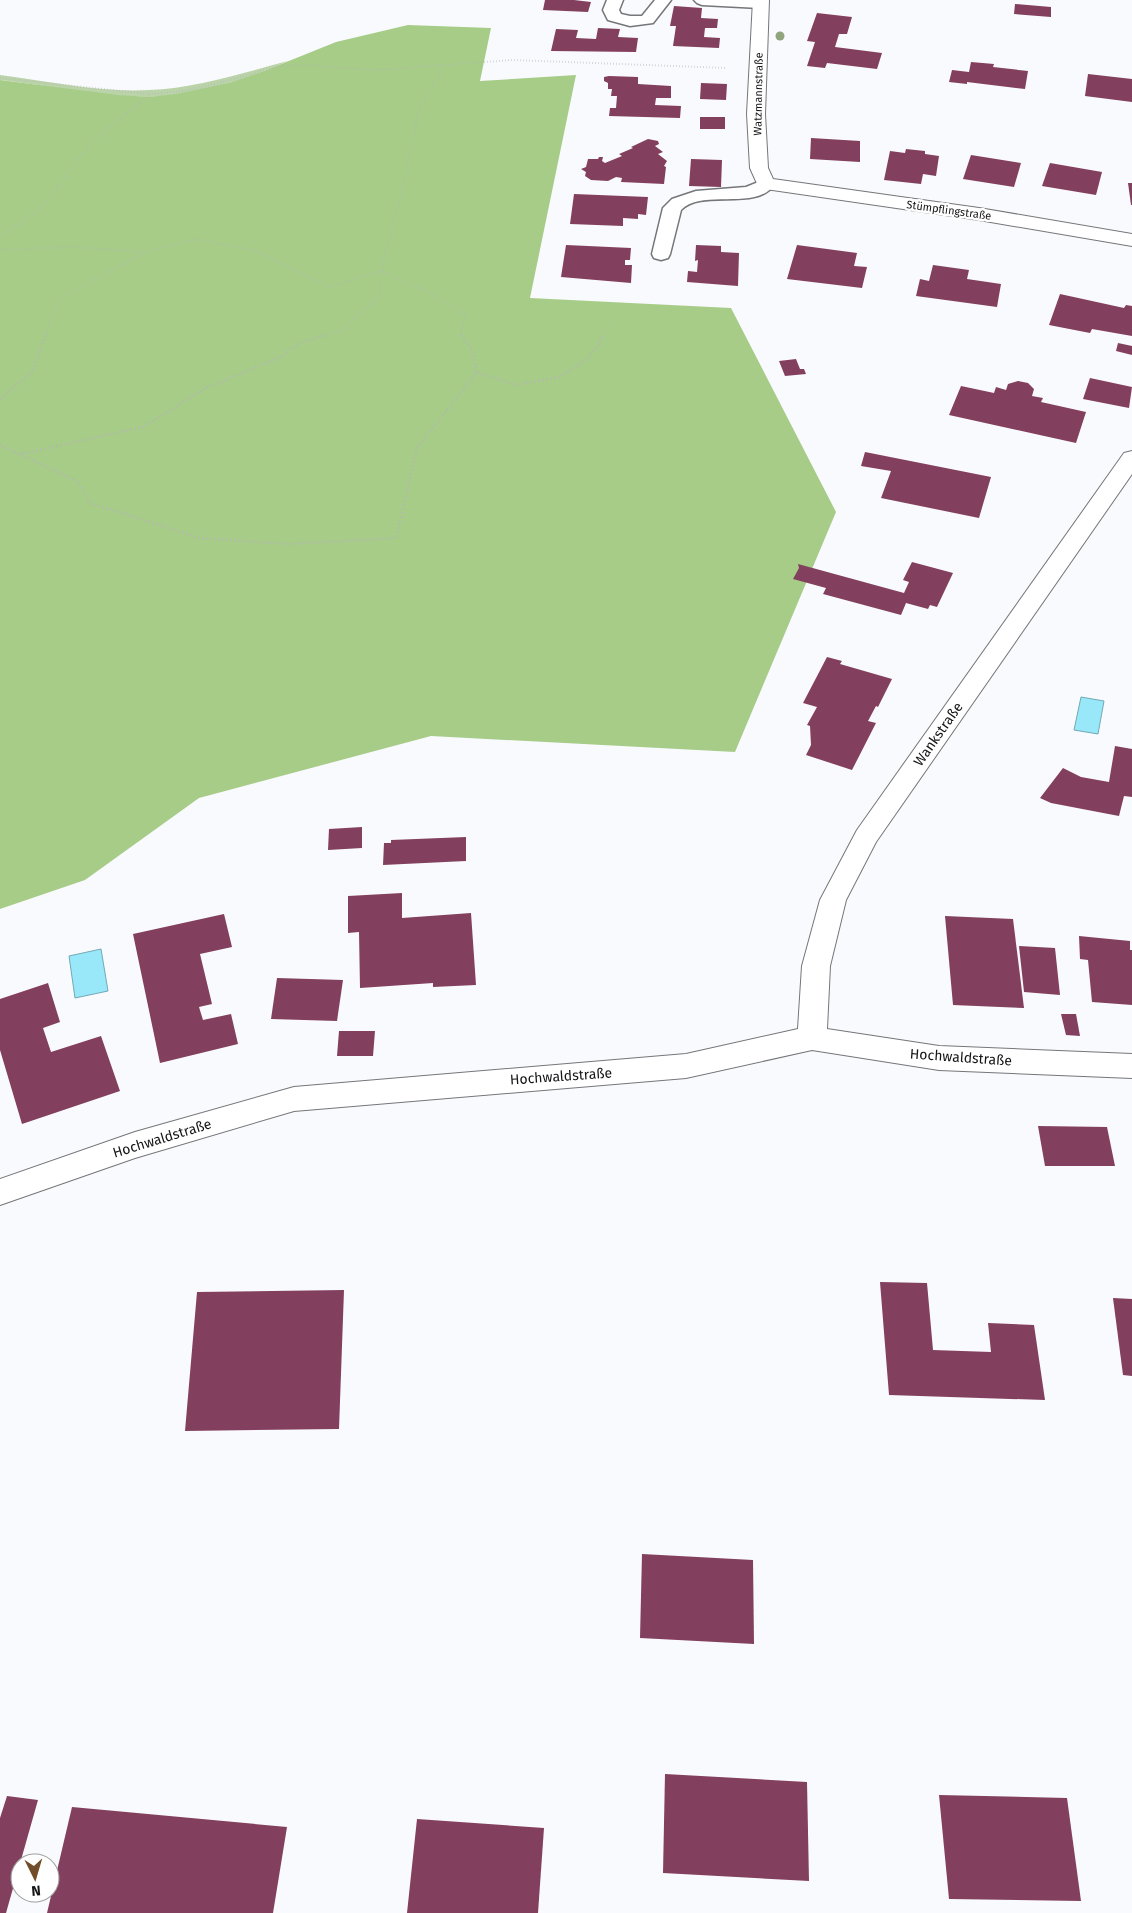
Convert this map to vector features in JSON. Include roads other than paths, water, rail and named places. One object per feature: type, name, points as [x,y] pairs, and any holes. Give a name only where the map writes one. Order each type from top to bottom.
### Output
[{"type":"street","name":"Watzmannstraße","points":[[760,1],[756,114],[759,168],[766,184]]},
{"type":"street","name":"Stümpflingstraße","points":[[766,184],[979,214],[1132,240]]},
{"type":"street","name":"Wankstraße","points":[[812,1038],[816,966],[833,900],[866,837],[1132,458]]},
{"type":"street","name":"Hochwaldstraße","points":[[0,1192],[135,1145],[294,1099],[686,1066],[812,1038],[939,1058],[1132,1066]]},
{"type":"lane","points":[[615,0],[611,10],[614,17],[630,21],[647,20],[663,0]]},
{"type":"lane","name":"Watzmannstraße","points":[[702,0],[760,1]]},
{"type":"lane","points":[[661,254],[672,208],[675,203],[698,196],[749,192],[766,184]]},
{"type":"water","points":[[1081,697],[1104,701],[1098,734],[1074,730]]},
{"type":"water","points":[[101,949],[108,991],[75,998],[69,956]]}]
